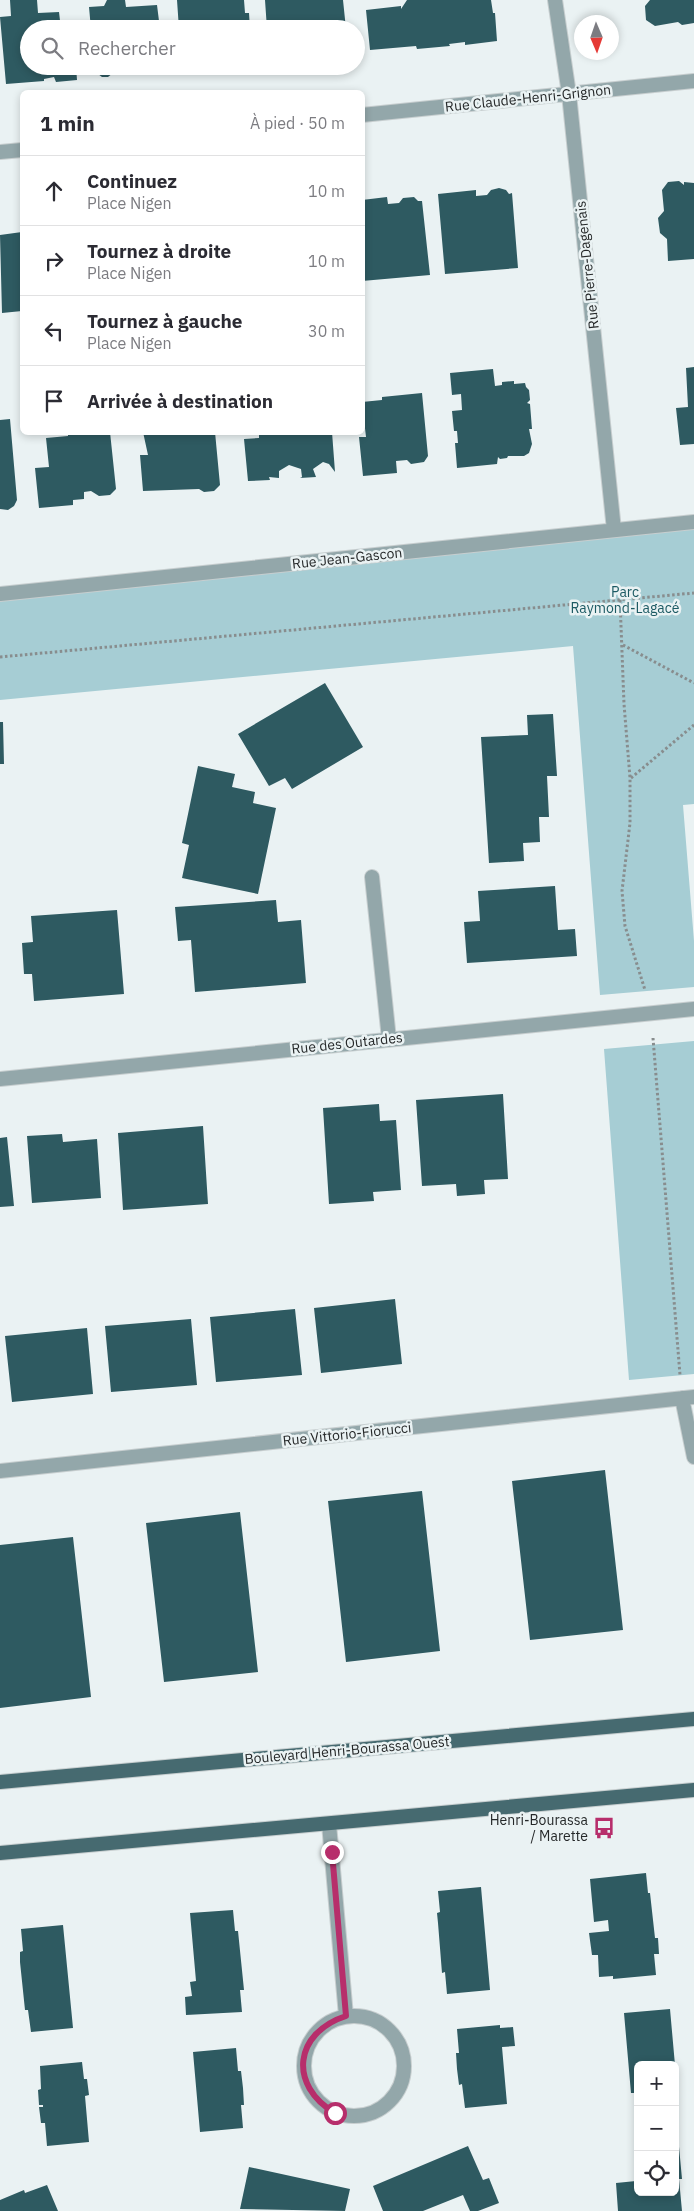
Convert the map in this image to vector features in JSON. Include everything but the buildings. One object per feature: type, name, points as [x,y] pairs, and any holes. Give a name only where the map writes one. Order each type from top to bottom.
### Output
[{"type":"main road","name":"Boulevard Henri-Bourassa Ouest","points":[[0,1782],[694,1718]]},
{"type":"main road","points":[[0,1853],[694,1790]]},
{"type":"street","name":"Rue Pierre-Dagenais","points":[[555,0],[569,94],[614,530]]},
{"type":"street","name":"Rue Claude-Henri-Grignon","points":[[365,115],[694,82]]},
{"type":"street","points":[[0,152],[20,150]]},
{"type":"street","name":"Rue Jean-Gascon","points":[[0,594],[694,522]]},
{"type":"street","points":[[372,878],[389,1039]]},
{"type":"street","name":"Rue des Outardes","points":[[0,1079],[694,1009]]},
{"type":"street","points":[[688,1398],[694,1457]]},
{"type":"street","name":"Rue Vittorio-Fiorucci","points":[[0,1471],[688,1398]]},
{"type":"street","points":[[329,1824],[346,2016]]},
{"type":"street","points":[[346,2016],[363,2016],[379,2022],[392,2033],[401,2047],[405,2064],[403,2080],[395,2096],[383,2108],[368,2115],[351,2117],[335,2113],[321,2105],[310,2092],[304,2077],[303,2061],[308,2045],[317,2032],[330,2021],[346,2016]]},
{"type":"path","points":[[0,657],[694,593]]},
{"type":"path","points":[[623,644],[694,683]]},
{"type":"path","points":[[630,778],[694,726]]},
{"type":"green space","name":"Parc Raymond-Lagacé","points":[[694,522],[694,804],[683,805],[694,941],[694,987],[600,995],[573,646],[0,700],[0,594]]},
{"type":"green space","points":[[694,1041],[694,1374],[629,1380],[604,1049]]},
{"type":"place","name":"Henri-Bourassa / Marette","points":[[604,1828]]},
{"type":"route","points":[[332,1852],[346,2016],[330,2021],[317,2032],[308,2045],[303,2061],[304,2077],[310,2092],[321,2105],[335,2113]]}]
